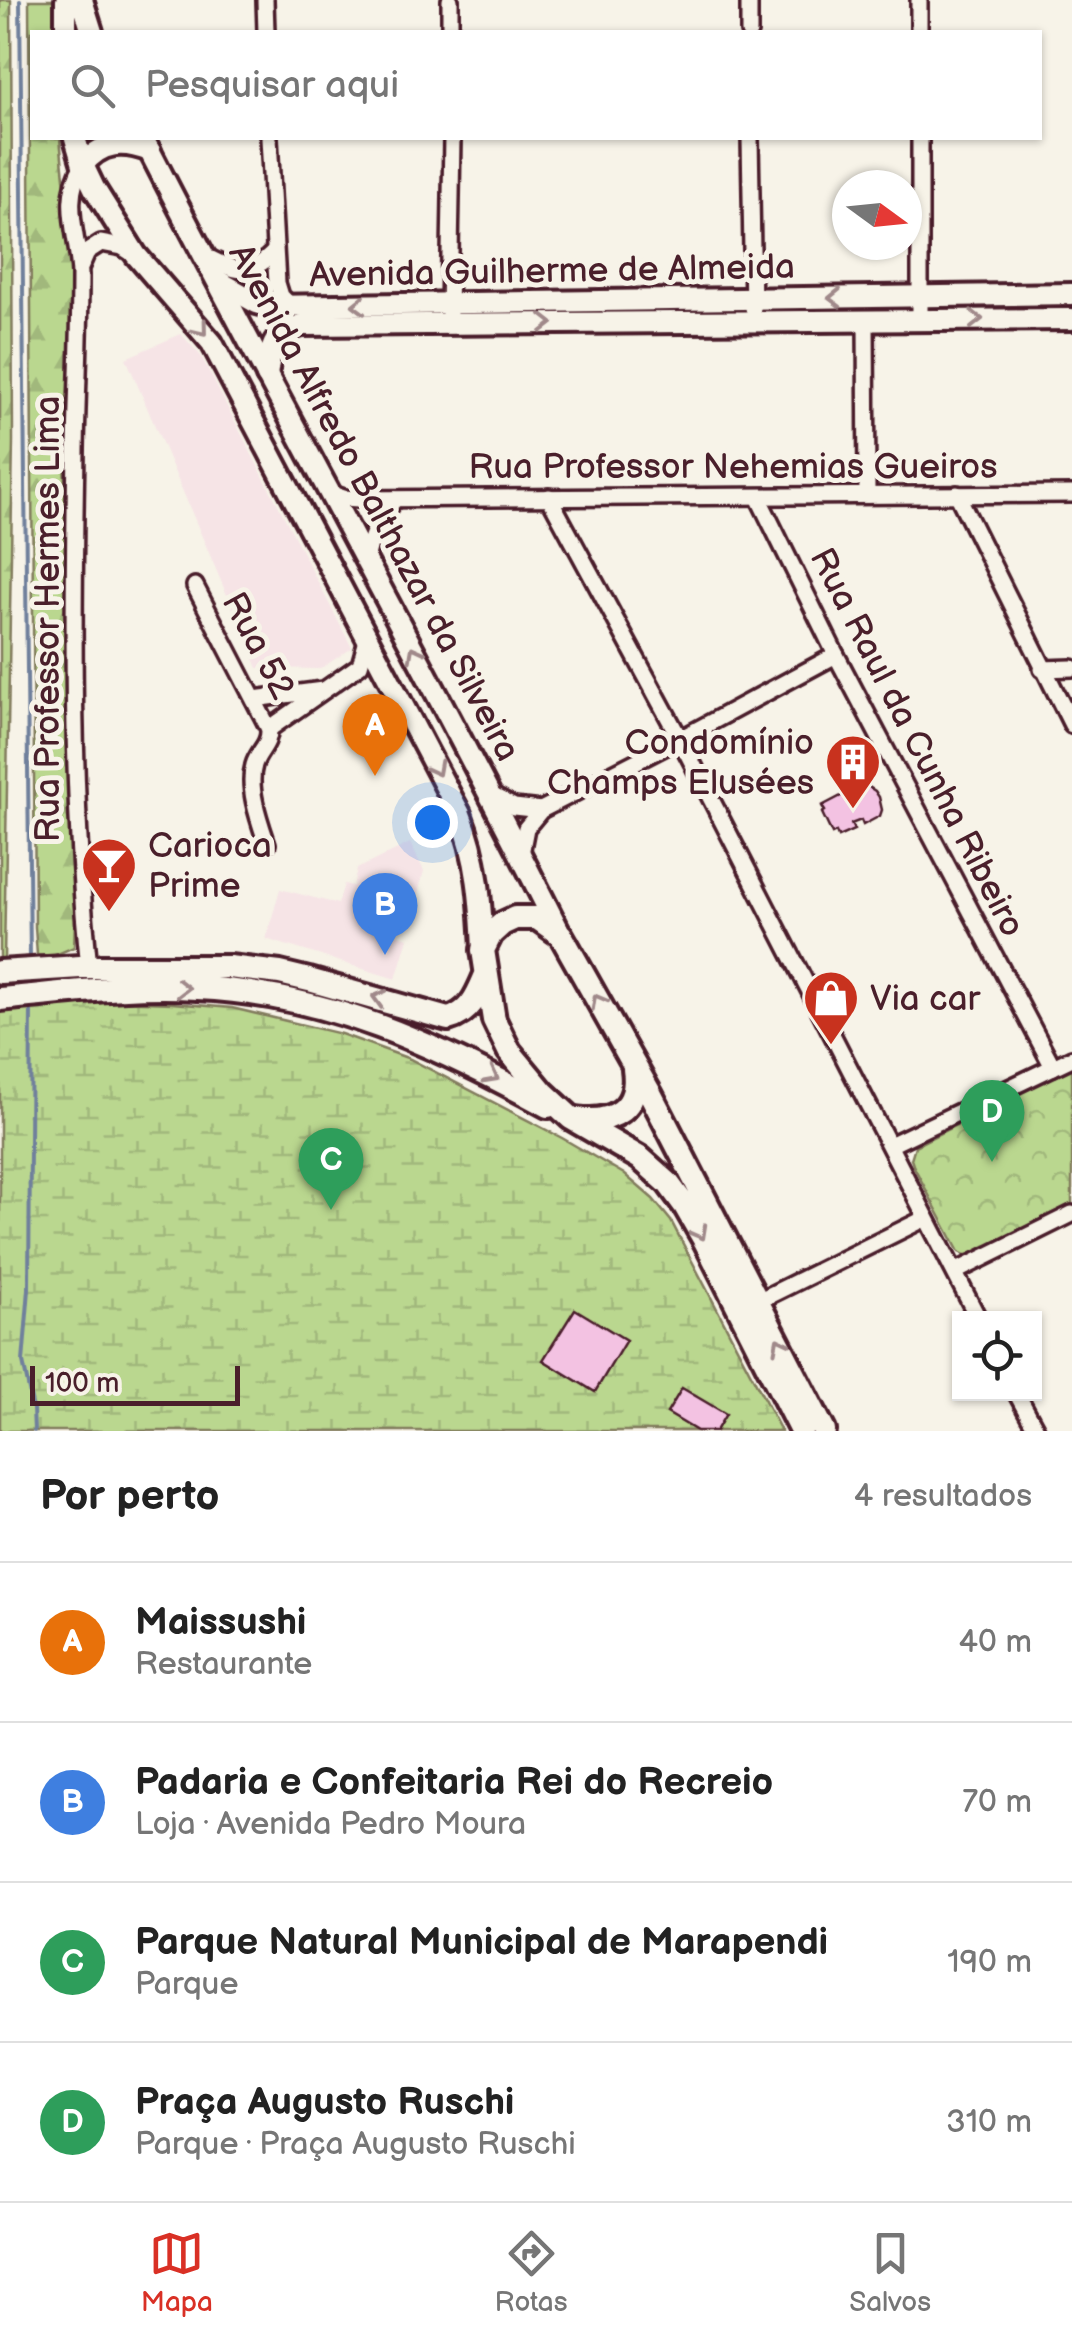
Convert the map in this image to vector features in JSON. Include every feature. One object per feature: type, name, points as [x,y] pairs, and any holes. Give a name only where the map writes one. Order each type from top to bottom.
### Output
[{"type":"main road","points":[[483,950],[491,934],[514,918],[538,918],[561,935]]},
{"type":"main road","name":"Avenida Alfredo Balthazar da Silveira","points":[[561,935],[651,1095],[824,1431]]},
{"type":"main road","name":"Avenida Alfredo Balthazar da Silveira","points":[[483,950],[494,1020],[510,1051],[542,1092],[571,1118],[640,1158],[668,1183],[685,1206],[802,1431]]},
{"type":"main road","points":[[0,972],[84,967],[230,967],[280,973],[360,992],[448,1019],[467,1010],[486,977]]},
{"type":"main road","points":[[0,999],[196,988],[262,995],[383,1027],[465,1061],[571,1118],[602,1120],[616,1116],[633,1094],[634,1067]]},
{"type":"street","points":[[66,0],[66,30]]},
{"type":"street","points":[[82,0],[91,30]]},
{"type":"street","points":[[265,0],[266,30]]},
{"type":"street","points":[[450,0],[450,30]]},
{"type":"street","points":[[749,0],[749,30]]},
{"type":"street","points":[[919,0],[920,30]]},
{"type":"street","name":"Avenida Alfredo Balthazar da Silveira","points":[[76,140],[94,188],[136,255],[212,343],[460,814],[469,836],[480,896],[483,950]]},
{"type":"street","points":[[268,140],[279,292],[291,306]]},
{"type":"street","points":[[449,313],[452,140]]},
{"type":"street","points":[[750,140],[753,321]]},
{"type":"street","points":[[920,140],[920,320]]},
{"type":"street","points":[[82,164],[105,146],[147,144]]},
{"type":"street","name":"Avenida Alfredo Balthazar da Silveira","points":[[147,144],[561,935]]},
{"type":"street","name":"Rua Professor Hermes Lima","points":[[82,164],[71,192],[80,270],[75,724],[84,967]]},
{"type":"street","points":[[80,270],[87,252],[101,243],[122,247],[136,255]]},
{"type":"street","points":[[205,256],[246,270],[254,269],[274,252]]},
{"type":"street","name":"Avenida Guilherme de Almeida","points":[[219,281],[264,305],[753,321],[1072,319]]},
{"type":"street","name":"Avenida Guilherme de Almeida","points":[[267,376],[277,337],[302,325],[449,313],[753,299],[1072,294]]},
{"type":"street","points":[[866,320],[867,495]]},
{"type":"street","name":"Rua Professor Nehemias Gueiros","points":[[329,492],[344,498],[395,499],[1072,494]]},
{"type":"street","points":[[956,494],[1072,725]]},
{"type":"street","points":[[549,497],[680,739],[974,1311]]},
{"type":"street","name":"Rua Raul da Cunha Ribeiro","points":[[758,497],[836,655],[1054,1067]]},
{"type":"street","points":[[366,562],[369,539],[395,499]]},
{"type":"street","name":"Rua 52","points":[[194,586],[269,729],[270,739],[257,757],[252,773],[256,809],[267,844]]},
{"type":"street","points":[[269,729],[360,666],[368,640]]},
{"type":"street","points":[[520,854],[526,828],[541,810],[836,655]]},
{"type":"street","points":[[360,666],[387,675]]},
{"type":"street","points":[[1042,669],[1072,668]]},
{"type":"street","points":[[254,699],[326,690]]},
{"type":"street","points":[[490,795],[514,808],[541,810]]},
{"type":"street","points":[[890,1145],[1072,1058]]},
{"type":"street","points":[[955,1272],[1072,1214]]},
{"type":"street","points":[[758,1301],[926,1218]]},
{"type":"street","points":[[1021,1401],[1037,1431]]},
{"type":"shaded area","points":[[181,334],[201,356],[352,648],[320,669],[258,668],[126,358]]},
{"type":"shaded area","points":[[410,843],[424,871],[417,897],[401,893],[390,932],[408,938],[396,979],[266,939],[280,889],[338,904],[344,884],[353,886],[357,869]]},
{"type":"green space","points":[[0,0],[11,0],[13,440],[4,959],[0,960]]},
{"type":"green space","points":[[29,0],[54,0],[55,30],[30,30],[30,140],[60,140],[73,267],[73,417],[64,453],[77,870],[74,947],[53,956],[37,955],[35,927]]},
{"type":"green space","points":[[84,1000],[232,1008],[341,1034],[410,1059],[624,1174],[671,1221],[781,1431],[0,1431],[0,1011]]},
{"type":"green space","points":[[1072,1066],[1072,1206],[977,1254],[959,1252],[913,1165],[915,1146]]},
{"type":"building","name":"Condomínio Champs Elusées","points":[[864,784],[879,797],[880,816],[863,825],[861,820],[851,824],[854,830],[838,837],[836,832],[832,834],[822,806]]},
{"type":"building","points":[[575,1309],[626,1340],[595,1392],[543,1360]]},
{"type":"building","points":[[682,1388],[726,1414],[716,1431],[697,1431],[667,1413]]},
{"type":"waterway","points":[[20,0],[30,960]]},
{"type":"waterway","points":[[31,1005],[29,1289],[23,1362],[34,1431]]},
{"type":"place","name":"Maissushi","points":[[375,776]]},
{"type":"place","name":"Condomínio Champs Elusées","points":[[853,811]]},
{"type":"place","name":"Carioca Prime","points":[[109,914]]},
{"type":"place","name":"Padaria e Confeitaria Rei do Recreio","points":[[385,955]]},
{"type":"place","name":"Via car","points":[[831,1047]]},
{"type":"place","name":"Praça Augusto Ruschi","points":[[992,1162]]},
{"type":"place","name":"Parque Natural Municipal de Marapendi","points":[[331,1210]]}]
